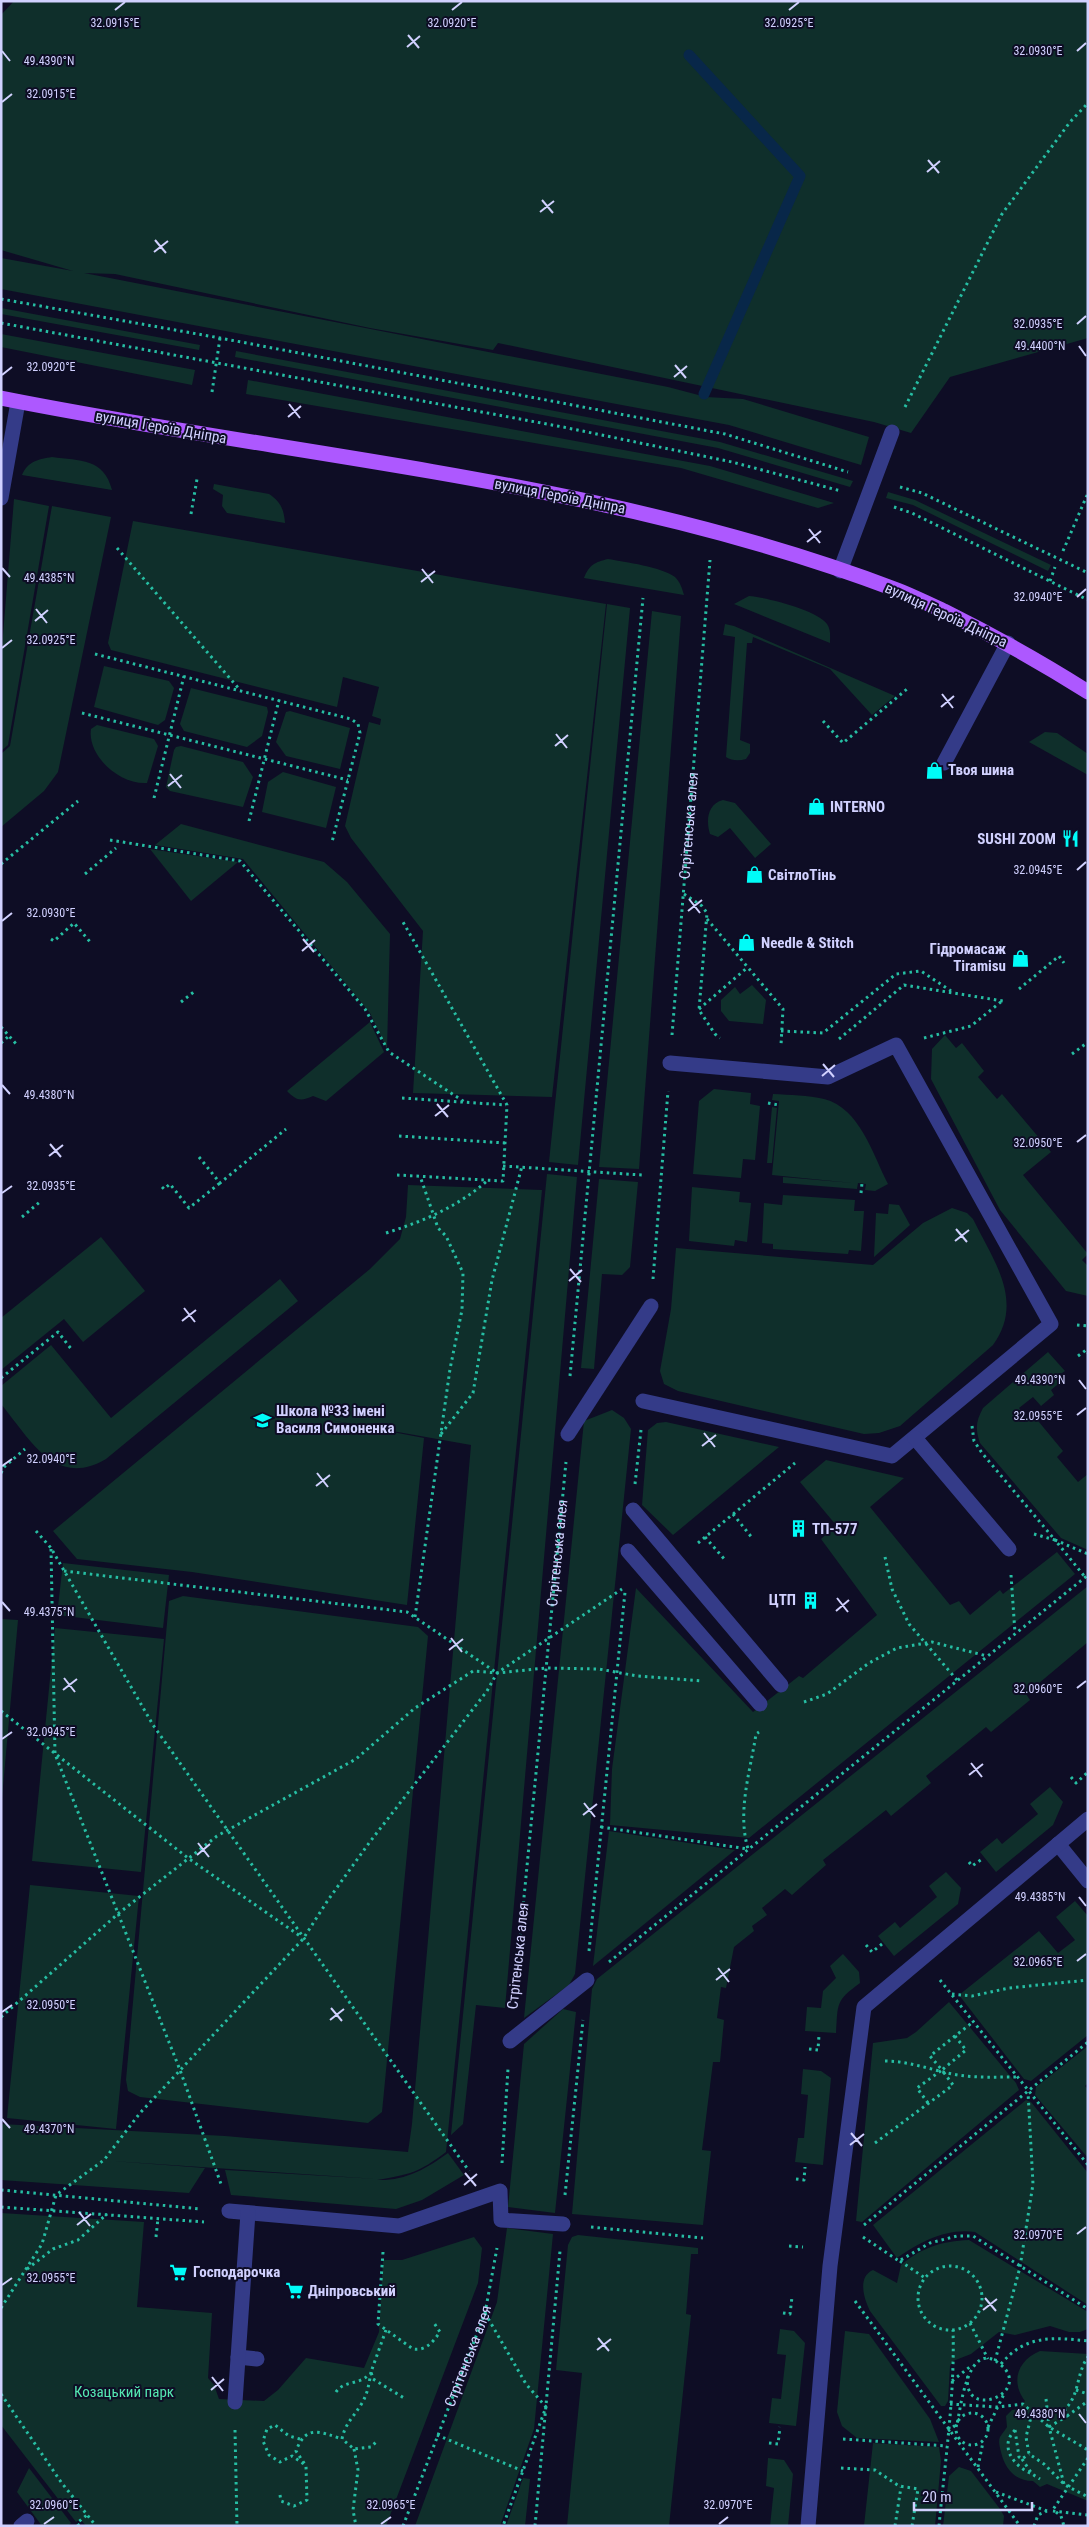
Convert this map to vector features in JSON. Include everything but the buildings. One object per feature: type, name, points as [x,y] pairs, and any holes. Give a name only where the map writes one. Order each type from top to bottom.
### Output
[{"type":"main road","name":"вулиця Героїв Дніпра","points":[[1,398],[572,497],[713,530],[780,549],[899,590],[1008,643],[1088,692]]},
{"type":"street","points":[[1,498],[18,402]]},
{"type":"street","points":[[840,571],[892,432]]},
{"type":"street","points":[[944,763],[1008,643]]},
{"type":"street","points":[[644,1401],[892,1456],[1051,1324],[896,1045],[828,1077],[670,1063]]},
{"type":"street","points":[[568,1434],[651,1306]]},
{"type":"street","points":[[915,1438],[1010,1549]]},
{"type":"street","points":[[633,1510],[781,1685]]},
{"type":"street","points":[[628,1552],[760,1704]]},
{"type":"street","points":[[808,2526],[830,2266],[864,2007],[1088,1819]]},
{"type":"street","points":[[1058,1844],[1088,1881]]},
{"type":"street","points":[[510,2041],[587,1980]]},
{"type":"street","points":[[226,2211],[399,2226],[500,2191],[501,2220],[562,2224]]},
{"type":"street","points":[[235,2402],[248,2213]]},
{"type":"street","points":[[238,2357],[257,2359]]},
{"type":"path","points":[[892,432],[1002,214],[1070,122],[1088,103]]},
{"type":"path","points":[[1,299],[220,338],[726,434],[855,474]]},
{"type":"path","points":[[1,323],[216,365],[582,431],[732,462],[847,493]]},
{"type":"path","points":[[212,392],[220,338]]},
{"type":"path","points":[[192,514],[197,480]]},
{"type":"path","points":[[891,485],[922,493],[1088,573]]},
{"type":"path","points":[[1063,551],[1088,493]]},
{"type":"path","points":[[885,504],[912,513],[1088,600]]},
{"type":"path","name":"Стрітенська алея","points":[[653,1270],[713,530]]},
{"type":"path","points":[[117,548],[240,690]]},
{"type":"path","points":[[1050,581],[1055,567]]},
{"type":"path","points":[[570,1380],[588,1171],[643,598]]},
{"type":"path","points":[[95,654],[351,719],[358,724],[360,733],[332,842]]},
{"type":"path","points":[[154,798],[184,676]]},
{"type":"path","points":[[824,721],[843,743],[907,689]]},
{"type":"path","points":[[249,821],[279,700]]},
{"type":"path","points":[[82,713],[348,780]]},
{"type":"path","points":[[1,864],[78,801]]},
{"type":"path","points":[[110,840],[240,860],[365,1009],[389,1052],[466,1103]]},
{"type":"path","points":[[85,874],[116,848]]},
{"type":"path","points":[[684,894],[702,906],[707,913],[699,1010],[715,1034],[723,1039]]},
{"type":"path","points":[[707,918],[783,1009],[780,1050]]},
{"type":"path","points":[[397,1174],[502,1181],[507,1105],[404,922]]},
{"type":"path","points":[[51,939],[54,941],[74,923],[91,944]]},
{"type":"path","points":[[1019,989],[1059,956],[1064,963]]},
{"type":"path","points":[[699,1010],[748,968]]},
{"type":"path","points":[[781,1031],[823,1033],[896,974],[921,971],[954,993]]},
{"type":"path","points":[[835,1042],[904,985],[1003,1001],[971,1026],[896,1045]]},
{"type":"path","points":[[181,1002],[195,991]]},
{"type":"path","points":[[1,1026],[18,1046]]},
{"type":"path","points":[[1,1043],[9,1036]]},
{"type":"path","points":[[1072,1054],[1088,1042]]},
{"type":"path","points":[[402,1098],[507,1105]]},
{"type":"path","points":[[768,1103],[779,1105]]},
{"type":"path","points":[[162,1187],[164,1189],[170,1184],[190,1208],[286,1129]]},
{"type":"path","points":[[399,1136],[505,1143]]},
{"type":"path","points":[[199,1157],[220,1183]]},
{"type":"path","points":[[503,1166],[642,1175]]},
{"type":"path","points":[[441,1435],[473,1393],[492,1280],[522,1166]]},
{"type":"path","points":[[415,1618],[441,1435],[462,1310],[463,1273],[446,1236],[438,1228],[420,1176]]},
{"type":"path","points":[[386,1233],[435,1216],[470,1195],[488,1180]]},
{"type":"path","points":[[861,1194],[862,1183]]},
{"type":"path","points":[[22,1217],[41,1201]]},
{"type":"path","points":[[1,1378],[58,1332],[72,1350]]},
{"type":"path","points":[[1078,1356],[1086,1350],[1088,1353]]},
{"type":"path","points":[[633,1510],[644,1401]]},
{"type":"path","points":[[587,1980],[1086,1576],[982,1453],[974,1441],[971,1427],[974,1421]]},
{"type":"path","name":"Стрітенська алея","points":[[500,2191],[510,2041],[568,1434]]},
{"type":"path","points":[[676,1561],[802,1458],[819,1440]]},
{"type":"path","points":[[1,1473],[2,1467],[25,1449]]},
{"type":"path","points":[[734,1514],[753,1539]]},
{"type":"path","points":[[36,1531],[50,1548],[64,1571],[153,1725],[226,1831],[485,2195]]},
{"type":"path","points":[[1015,1633],[1010,1549],[1029,1534],[1040,1534],[1088,1554]]},
{"type":"path","points":[[705,1537],[726,1561]]},
{"type":"path","points":[[1,2190],[226,2211],[217,2168],[119,1913],[55,1754],[50,1548]]},
{"type":"path","points":[[886,1557],[892,1589],[909,1624],[957,1680]]},
{"type":"path","points":[[64,1571],[407,1612],[497,1673]]},
{"type":"path","points":[[1,2308],[42,2244],[56,2195],[104,2160],[140,2113],[303,1939],[364,1850],[487,1691],[497,1673],[549,1636],[625,1587],[562,2224],[535,2526]]},
{"type":"path","points":[[1,2017],[119,1913],[188,1858],[226,1831],[356,1759],[414,1708],[473,1671],[497,1673]]},
{"type":"path","points":[[1,1711],[188,1858],[303,1939]]},
{"type":"path","points":[[748,1849],[744,1835],[743,1800],[756,1734],[762,1729]]},
{"type":"path","points":[[1071,1777],[1076,1782],[1088,1773]]},
{"type":"path","points":[[601,1827],[748,1849]]},
{"type":"path","points":[[969,1862],[972,1866],[982,1859]]},
{"type":"path","points":[[866,1945],[872,1952],[882,1944]]},
{"type":"path","points":[[922,1958],[1088,2165]]},
{"type":"path","points":[[952,1994],[972,1996],[1009,1988],[1088,1980]]},
{"type":"path","points":[[843,2168],[953,2085],[930,2056],[973,2022]]},
{"type":"path","points":[[809,2049],[818,2050],[819,2035]]},
{"type":"path","points":[[928,2103],[917,2088],[966,2050],[955,2036]]},
{"type":"path","points":[[833,2250],[1088,2042]]},
{"type":"path","points":[[857,2058],[906,2061],[931,2070],[942,2070],[956,2075],[1017,2077]]},
{"type":"path","points":[[995,2361],[1020,2267],[1033,2184],[1028,2091]]},
{"type":"path","points":[[796,2179],[804,2180],[805,2167]]},
{"type":"path","points":[[25,2271],[53,2248],[78,2240],[107,2214]]},
{"type":"path","points":[[156,2237],[158,2218]]},
{"type":"path","name":"Стрітенська алея","points":[[403,2526],[485,2313],[495,2267],[501,2220]]},
{"type":"path","points":[[562,2224],[703,2238]]},
{"type":"path","points":[[855,2232],[925,2278]]},
{"type":"path","points":[[899,2261],[930,2244],[973,2236],[1088,2310]]},
{"type":"path","points":[[384,2246],[378,2324],[413,2349],[420,2350],[430,2345],[440,2332],[434,2323]]},
{"type":"path","points":[[789,2246],[812,2248]]},
{"type":"path","points":[[830,2266],[948,2431],[978,2468],[1020,2526]]},
{"type":"path","points":[[951,2266],[968,2272],[976,2279],[980,2288],[980,2306],[977,2316],[970,2323],[953,2330],[937,2327],[930,2322],[920,2309],[918,2293],[925,2278],[932,2271],[951,2266]]},
{"type":"path","points":[[783,2313],[790,2314],[792,2297]]},
{"type":"path","points":[[485,2313],[526,2384],[546,2407]]},
{"type":"path","points":[[970,2323],[988,2359]]},
{"type":"path","points":[[342,2439],[348,2421],[362,2405],[368,2392],[371,2372],[386,2330]]},
{"type":"path","points":[[939,2526],[952,2381],[953,2330]]},
{"type":"path","points":[[1001,2364],[1016,2349],[1031,2341],[1088,2341]]},
{"type":"path","points":[[1067,2416],[1065,2408],[1073,2401],[1082,2365],[1088,2357]]},
{"type":"path","points":[[952,2381],[975,2364],[988,2359],[1001,2364],[1008,2376],[1006,2390],[983,2441],[978,2468]]},
{"type":"path","points":[[975,2364],[968,2374],[957,2424],[957,2434],[964,2442],[974,2445],[983,2441]]},
{"type":"path","points":[[336,2392],[342,2385],[367,2377],[371,2372]]},
{"type":"path","points":[[371,2372],[374,2379],[404,2398]]},
{"type":"path","points":[[968,2374],[967,2381],[972,2393],[982,2400],[996,2399],[1006,2390]]},
{"type":"path","points":[[1076,2390],[1088,2394]]},
{"type":"path","points":[[1,2394],[61,2482],[96,2526]]},
{"type":"path","points":[[1046,2399],[1048,2427],[1065,2492]]},
{"type":"path","points":[[1048,2427],[1088,2401]]},
{"type":"path","points":[[235,2402],[237,2526]]},
{"type":"path","points":[[950,2404],[997,2407],[1023,2404],[1048,2427],[1088,2450]]},
{"type":"path","points":[[503,2526],[546,2407]]},
{"type":"path","points":[[1032,2413],[1026,2437],[1029,2454],[1044,2464],[1068,2488],[1088,2497]]},
{"type":"path","points":[[948,2431],[964,2416],[974,2414],[984,2418],[988,2427]]},
{"type":"path","points":[[300,2439],[289,2436],[275,2425],[267,2430],[263,2440],[269,2455],[280,2462],[292,2456],[306,2466]]},
{"type":"path","points":[[769,2443],[778,2444],[780,2427]]},
{"type":"path","points":[[1032,2474],[1018,2452],[1015,2430],[1010,2435],[1007,2444],[1009,2453],[1022,2470],[1040,2479]]},
{"type":"path","points":[[280,2494],[281,2501],[294,2506],[307,2500],[306,2466],[296,2451],[300,2439],[311,2432],[323,2433],[342,2439],[354,2449],[358,2470],[353,2510],[356,2526]]},
{"type":"path","points":[[438,2435],[523,2471]]},
{"type":"path","points":[[816,2437],[947,2446]]},
{"type":"path","points":[[354,2449],[371,2447],[376,2442]]},
{"type":"path","points":[[1022,2459],[1029,2454]]},
{"type":"path","points":[[1052,2511],[1088,2458]]},
{"type":"path","points":[[813,2466],[875,2470],[901,2487],[918,2489],[912,2526]]},
{"type":"path","points":[[895,2526],[901,2487]]},
{"type":"path","points":[[996,2492],[1047,2511],[1088,2516]]},
{"type":"path","points":[[1034,2526],[1038,2515],[1047,2511]]},
{"type":"path","points":[[1052,2511],[1061,2516],[1064,2526]]},
{"type":"path","points":[[79,2526],[77,2523],[87,2515]]},
{"type":"green space","points":[[14,1],[1088,1],[1088,338],[950,377],[911,433],[874,422],[498,343],[493,350],[370,328],[115,274],[84,273],[668,387],[706,397],[743,399],[869,437],[861,465],[729,425],[1,289],[1,258],[73,271],[1,250],[1,15]]},
{"type":"green space","points":[[1,308],[200,345],[199,350],[1,314]]},
{"type":"green space","points":[[1,334],[195,370],[192,385],[1,347]]},
{"type":"green space","points":[[236,351],[720,442],[853,481],[850,487],[718,448],[235,357]]},
{"type":"green space","points":[[248,380],[710,466],[834,503],[818,508],[681,468],[246,394]]},
{"type":"green space","points":[[52,457],[90,463],[103,472],[112,490],[22,475],[24,470],[31,464],[38,460]]},
{"type":"green space","points":[[214,484],[269,494],[281,507],[285,523],[227,513],[222,506],[223,495],[213,489]]},
{"type":"green space","points":[[888,492],[915,500],[1051,565],[1048,571],[913,505],[886,498]]},
{"type":"green space","points":[[14,499],[49,506],[8,745],[1,751],[1,660]]},
{"type":"green space","points":[[52,506],[111,517],[58,772],[44,791],[1,827],[1,754],[10,746]]},
{"type":"green space","points":[[133,521],[606,604],[552,1097],[413,1093],[423,931],[351,838],[345,826],[369,722],[380,725],[381,719],[372,716],[379,687],[343,677],[337,707],[111,650],[108,643]]},
{"type":"green space","points":[[608,559],[643,565],[669,573],[678,581],[684,595],[584,578],[593,565]]},
{"type":"green space","points":[[749,596],[803,609],[822,619],[830,631],[830,643],[734,604]]},
{"type":"green space","points":[[607,604],[630,608],[578,1165],[549,1162]]},
{"type":"green space","points":[[652,611],[681,616],[639,1169],[599,1167]]},
{"type":"green space","points":[[725,624],[734,626],[895,696],[872,715],[830,669],[753,637],[752,643],[747,643],[740,740],[750,744],[750,753],[743,760],[728,758],[726,757],[735,637],[723,635]]},
{"type":"green space","points":[[104,666],[169,681],[174,688],[165,720],[158,725],[94,707]]},
{"type":"green space","points":[[191,688],[267,707],[268,712],[262,736],[247,747],[184,731],[180,724]]},
{"type":"green space","points":[[290,711],[350,728],[340,769],[286,756],[276,742],[286,712]]},
{"type":"green space","points":[[97,725],[154,739],[158,746],[147,783],[126,779],[107,767],[94,749],[91,739],[91,729]]},
{"type":"green space","points":[[1045,732],[1057,733],[1088,754],[1088,775],[1029,742]]},
{"type":"green space","points":[[181,746],[243,762],[253,777],[243,807],[170,791],[166,787],[174,750],[176,747]]},
{"type":"green space","points":[[283,772],[336,787],[326,828],[262,812],[268,782]]},
{"type":"green space","points":[[723,800],[735,803],[771,844],[755,858],[730,828],[718,837],[710,834],[709,814],[714,805]]},
{"type":"green space","points":[[181,824],[324,862],[347,882],[390,934],[387,1049],[370,1013],[243,859],[155,845]]},
{"type":"green space","points":[[150,849],[238,862],[191,901]]},
{"type":"green space","points":[[752,985],[766,1000],[763,1024],[729,1021],[721,1011],[721,1000],[735,987],[740,994]]},
{"type":"green space","points":[[370,1022],[384,1052],[326,1101],[313,1096],[298,1099],[287,1091]]},
{"type":"green space","points":[[945,1035],[956,1048],[962,1043],[984,1071],[978,1077],[997,1099],[1002,1094],[1051,1152],[1023,1175],[1088,1254],[1082,1260],[1088,1266],[1088,1296],[1066,1291],[1000,1210],[931,1079],[932,1049]]},
{"type":"green space","points":[[714,1089],[751,1093],[750,1104],[760,1106],[755,1160],[743,1159],[741,1178],[693,1174],[699,1101]]},
{"type":"green space","points":[[773,1094],[824,1099],[836,1104],[847,1112],[864,1134],[888,1184],[875,1191],[865,1190],[866,1184],[858,1183],[857,1189],[783,1183],[783,1177],[853,1183],[772,1175],[779,1101],[772,1100]]},
{"type":"green space","points":[[772,1107],[777,1108],[772,1163],[767,1163]]},
{"type":"green space","points":[[547,1174],[577,1177],[505,2008],[476,2005],[463,2124],[451,2135]]},
{"type":"green space","points":[[599,1179],[638,1182],[630,1267],[622,1275],[602,1274],[594,1369],[581,1368]]},
{"type":"green space","points":[[408,1185],[542,1190],[446,2152],[414,2172],[377,2180],[387,2180],[415,2173],[448,2153],[464,2175],[422,2200],[396,2209],[231,2195],[225,2170],[377,2179],[112,2161],[205,2168],[189,2193],[1,2180],[1,2124],[225,2136],[408,2152],[471,1445],[319,1418],[424,1438],[407,1605],[192,1572],[77,1559],[53,1531],[370,1269],[400,1239],[406,1217]]},
{"type":"green space","points":[[692,1187],[740,1192],[739,1202],[751,1203],[747,1242],[735,1240],[734,1246],[689,1241]]},
{"type":"green space","points":[[783,1195],[855,1200],[854,1211],[864,1211],[861,1251],[849,1250],[848,1254],[773,1249],[773,1244],[762,1243],[764,1203],[782,1205]]},
{"type":"green space","points":[[889,1204],[899,1205],[910,1225],[874,1257],[876,1213],[888,1214]]},
{"type":"green space","points":[[952,1208],[967,1213],[973,1219],[997,1265],[1006,1297],[1006,1313],[1002,1329],[993,1345],[900,1426],[879,1433],[864,1434],[678,1391],[664,1384],[660,1371],[671,1309],[676,1248],[873,1265],[923,1223]]},
{"type":"green space","points":[[101,1237],[145,1291],[83,1342],[64,1319],[1,1370],[1,1318]]},
{"type":"green space","points":[[280,1279],[298,1301],[106,1459],[88,1467],[72,1468],[58,1464],[45,1456],[34,1445],[1,1404],[1,1386],[51,1345],[111,1418]]},
{"type":"green space","points":[[1048,1352],[1065,1371],[1059,1375],[1063,1380],[1051,1390],[1054,1395],[1041,1406],[1033,1397],[1019,1408],[1029,1420],[1034,1416],[1063,1451],[1057,1457],[1078,1482],[1088,1474],[1088,1550],[1061,1538],[980,1443],[977,1433],[978,1421],[983,1408]]},
{"type":"green space","points":[[612,1410],[624,1418],[631,1429],[575,1974],[569,1985],[524,2018],[584,1421]]},
{"type":"green space","points":[[666,1422],[779,1447],[673,1535],[642,1505],[648,1430],[657,1423]]},
{"type":"green space","points":[[826,1460],[904,1478],[870,1507],[950,1605],[959,1601],[970,1615],[1000,1590],[1003,1594],[1057,1552],[1075,1574],[749,1838],[610,1825],[612,1769],[636,1588],[753,1712],[799,1676],[803,1678],[877,1615],[821,1539],[836,1525],[800,1482]]},
{"type":"green space","points":[[63,1563],[169,1575],[163,1628],[57,1615]]},
{"type":"green space","points":[[1088,1586],[1088,1642],[1026,1694],[1030,1700],[991,1732],[986,1727],[926,1776],[931,1783],[891,1816],[886,1810],[823,1860],[826,1865],[792,1895],[785,1889],[762,1908],[767,1915],[752,1926],[754,1931],[734,1947],[726,1988],[721,1987],[717,2018],[724,2020],[720,2062],[713,2062],[702,2150],[711,2151],[703,2225],[572,2214],[592,1989],[597,1979]]},
{"type":"green space","points":[[183,1596],[418,1627],[428,1636],[382,2112],[368,2123],[140,2097],[128,2091],[126,2080],[169,1601]]},
{"type":"green space","points":[[1,1619],[18,1620],[1,1809]]},
{"type":"green space","points":[[55,1628],[164,1639],[141,1872],[32,1861]]},
{"type":"green space","points":[[1050,1787],[1063,1802],[1053,1825],[996,1872],[980,1852],[997,1838],[1002,1844],[1038,1814],[1030,1804]]},
{"type":"green space","points":[[609,1831],[735,1850],[593,1966]]},
{"type":"green space","points":[[946,1872],[961,1888],[958,1904],[894,1956],[878,1936],[895,1922],[900,1928],[937,1897],[929,1886]]},
{"type":"green space","points":[[30,1885],[139,1896],[116,2129],[7,2118]]},
{"type":"green space","points":[[1075,1901],[1088,1916],[1088,2035],[1031,2081],[1024,2079],[959,1995],[1039,1931],[1058,1953],[1075,1940],[1056,1917]]},
{"type":"green space","points":[[843,1954],[859,1972],[860,1983],[846,1994],[839,2004],[836,2033],[805,2031],[807,2007],[821,2008],[823,1991],[836,1978],[830,1966]]},
{"type":"green space","points":[[949,2002],[1016,2083],[1019,2090],[862,2222],[856,2221],[873,2043],[907,2038]]},
{"type":"green space","points":[[563,2009],[576,2012],[555,2213],[508,2207],[524,2044]]},
{"type":"green space","points":[[1088,2046],[1088,2083],[1085,2086],[1088,2089],[1088,2158],[1035,2095],[1036,2087]]},
{"type":"green space","points":[[803,2069],[821,2071],[831,2078],[823,2165],[795,2162],[798,2138],[804,2138],[808,2095],[801,2094]]},
{"type":"green space","points":[[1026,2100],[1031,2102],[1088,2173],[1088,2305],[975,2232],[964,2231],[944,2234],[924,2242],[897,2258],[873,2225]]},
{"type":"green space","name":"Козацький парк","points":[[1,2213],[144,2222],[137,2307],[212,2313],[208,2378],[214,2385],[219,2399],[264,2401],[278,2390],[306,2358],[364,2368],[379,2332],[383,2260],[402,2260],[474,2237],[482,2248],[478,2283],[386,2526],[86,2526],[80,2519],[76,2522],[1,2425]]},
{"type":"green space","points":[[507,2228],[553,2234],[534,2429],[500,2526],[415,2526],[497,2302]]},
{"type":"green space","points":[[578,2235],[698,2248],[698,2254],[691,2254],[686,2314],[691,2315],[669,2526],[567,2526],[582,2373],[556,2370],[568,2245],[572,2237]]},
{"type":"green space","points":[[969,2240],[1088,2312],[1088,2329],[1080,2332],[1069,2332],[1050,2326],[1015,2335],[999,2332],[971,2354],[953,2361],[950,2366],[948,2401],[945,2406],[941,2406],[870,2311],[864,2295],[863,2283],[868,2273],[873,2270],[897,2283],[901,2265],[916,2254],[932,2246]]},
{"type":"green space","points":[[780,2329],[794,2331],[805,2343],[796,2426],[769,2423],[772,2398],[781,2399],[786,2355],[777,2354]]},
{"type":"green space","points":[[845,2331],[869,2334],[930,2419],[939,2442],[857,2438],[842,2426],[837,2412]]},
{"type":"green space","points":[[1040,2351],[1088,2354],[1088,2501],[1047,2484],[1040,2487],[1033,2481],[1021,2479],[1008,2469],[1003,2458],[999,2441],[1007,2427],[1006,2416],[1012,2410],[1018,2409],[1025,2401],[1018,2386],[1019,2372],[1026,2360]]},
{"type":"green space","points":[[873,2443],[939,2447],[941,2461],[935,2526],[864,2526]]},
{"type":"green space","points":[[768,2458],[784,2460],[793,2474],[788,2526],[770,2526],[774,2488],[766,2486]]},
{"type":"green space","points":[[959,2467],[971,2471],[1000,2509],[1004,2516],[1003,2526],[943,2526],[949,2476]]},
{"type":"green space","points":[[29,2468],[71,2523],[68,2526],[42,2526],[17,2492]]},
{"type":"green space","points":[[523,2478],[530,2479],[525,2526],[506,2526]]},
{"type":"waterway","points":[[689,55],[800,176],[704,394]]},
{"type":"place","name":"Твоя шина","points":[[934,770]]},
{"type":"place","name":"INTERNO","points":[[816,807]]},
{"type":"place","name":"SUSHI ZOOM","points":[[1070,839]]},
{"type":"place","name":"СвітлоТінь","points":[[754,875]]},
{"type":"place","name":"Needle & Stitch","points":[[747,943]]},
{"type":"place","name":"Гідромасаж Tiramisu","points":[[1020,958]]},
{"type":"place","name":"Школа №33 імені Василя Симоненка","points":[[262,1420]]},
{"type":"place","name":"ТП-577","points":[[798,1529]]},
{"type":"place","name":"ЦТП","points":[[810,1600]]},
{"type":"place","name":"Господарочка","points":[[179,2272]]},
{"type":"place","name":"Дніпровський","points":[[294,2291]]}]
